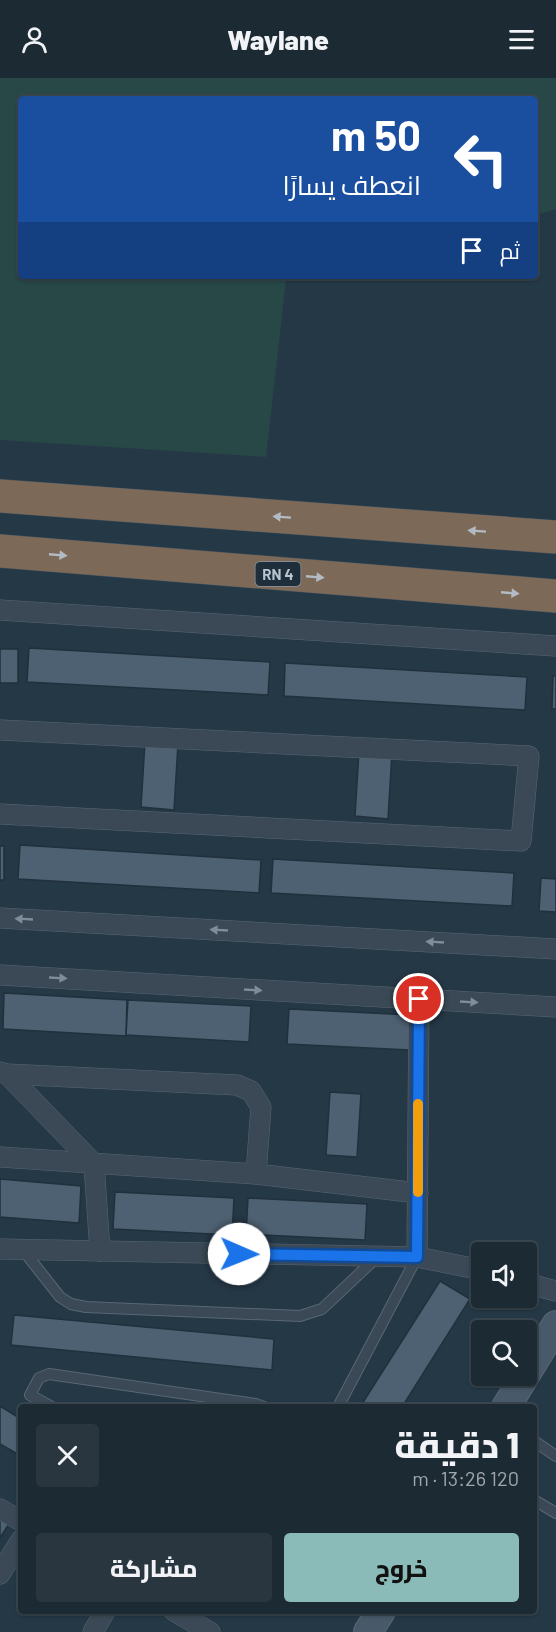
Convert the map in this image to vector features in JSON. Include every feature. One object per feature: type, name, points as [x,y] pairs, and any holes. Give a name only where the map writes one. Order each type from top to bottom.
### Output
[{"type":"highway","points":[[0,496],[556,537]]},
{"type":"highway","name":"RN 4","points":[[0,551],[556,596]]},
{"type":"street","points":[[0,610],[556,646]]},
{"type":"street","points":[[0,730],[529,756],[521,841],[0,814]]},
{"type":"street","points":[[0,918],[556,949]]},
{"type":"street","points":[[0,975],[556,1007]]},
{"type":"street","points":[[417,1257],[419,999]]},
{"type":"street","points":[[3,1073],[237,1085],[251,1091],[261,1107],[256,1174]]},
{"type":"street","points":[[3,1073],[94,1164],[100,1251]]},
{"type":"street","points":[[0,1157],[256,1174],[418,1193]]},
{"type":"street","points":[[0,1249],[417,1257],[471,1268]]},
{"type":"street","points":[[537,1286],[556,1291]]},
{"type":"street","points":[[537,1357],[556,1325]]},
{"type":"street","points":[[508,1404],[519,1386]]},
{"type":"street","points":[[0,1509],[18,1519]]},
{"type":"street","points":[[0,1574],[18,1545]]},
{"type":"street","points":[[93,1632],[103,1614]]},
{"type":"street","points":[[179,1614],[208,1632]]},
{"type":"street","points":[[368,1632],[379,1614]]},
{"type":"lane","points":[[23,1250],[60,1297],[70,1304],[86,1307],[300,1316],[322,1309],[378,1256]]},
{"type":"lane","points":[[340,1404],[417,1257]]},
{"type":"lane","points":[[46,1404],[30,1395],[39,1378],[49,1374],[256,1404]]},
{"type":"lane","points":[[537,1444],[556,1456]]},
{"type":"lane","points":[[537,1502],[556,1513]]},
{"type":"green space","points":[[0,78],[556,78],[556,209],[538,214],[538,96],[18,96],[18,279],[289,279],[286,280],[266,457],[0,440]]},
{"type":"building","points":[[29,648],[270,662],[268,695],[27,682]]},
{"type":"building","points":[[0,649],[18,649],[18,683],[0,683]]},
{"type":"building","points":[[285,663],[527,677],[525,710],[284,696]]},
{"type":"building","points":[[553,676],[556,676],[556,709],[552,709]]},
{"type":"building","points":[[145,742],[178,744],[174,810],[141,807]]},
{"type":"building","points":[[359,751],[392,753],[388,819],[355,816]]},
{"type":"building","points":[[20,845],[261,860],[259,893],[18,879]]},
{"type":"building","points":[[0,846],[4,846],[4,880],[0,880]]},
{"type":"building","points":[[273,859],[514,873],[512,906],[271,893]]},
{"type":"building","points":[[541,878],[556,879],[556,912],[539,911]]},
{"type":"building","points":[[4,993],[127,1000],[126,1036],[3,1029]]},
{"type":"building","points":[[128,1000],[251,1006],[249,1042],[126,1035]]},
{"type":"building","points":[[289,1009],[412,1015],[410,1050],[287,1044]]},
{"type":"building","points":[[330,1092],[361,1094],[357,1157],[326,1155]]},
{"type":"building","points":[[0,1179],[81,1186],[79,1223],[0,1217]]},
{"type":"building","points":[[115,1192],[234,1198],[232,1235],[113,1229]]},
{"type":"building","points":[[248,1198],[367,1204],[365,1240],[246,1234]]},
{"type":"building","points":[[440,1281],[470,1299],[404,1404],[362,1404]]},
{"type":"building","points":[[14,1315],[274,1339],[272,1370],[11,1345]]},
{"type":"building","points":[[0,1406],[18,1417],[18,1454],[0,1444]]},
{"type":"building","points":[[0,1516],[10,1522],[0,1538]]},
{"type":"slow traffic","points":[[418,1104],[418,1192]]},
{"type":"route","points":[[239,1254],[417,1257],[419,999]]}]
